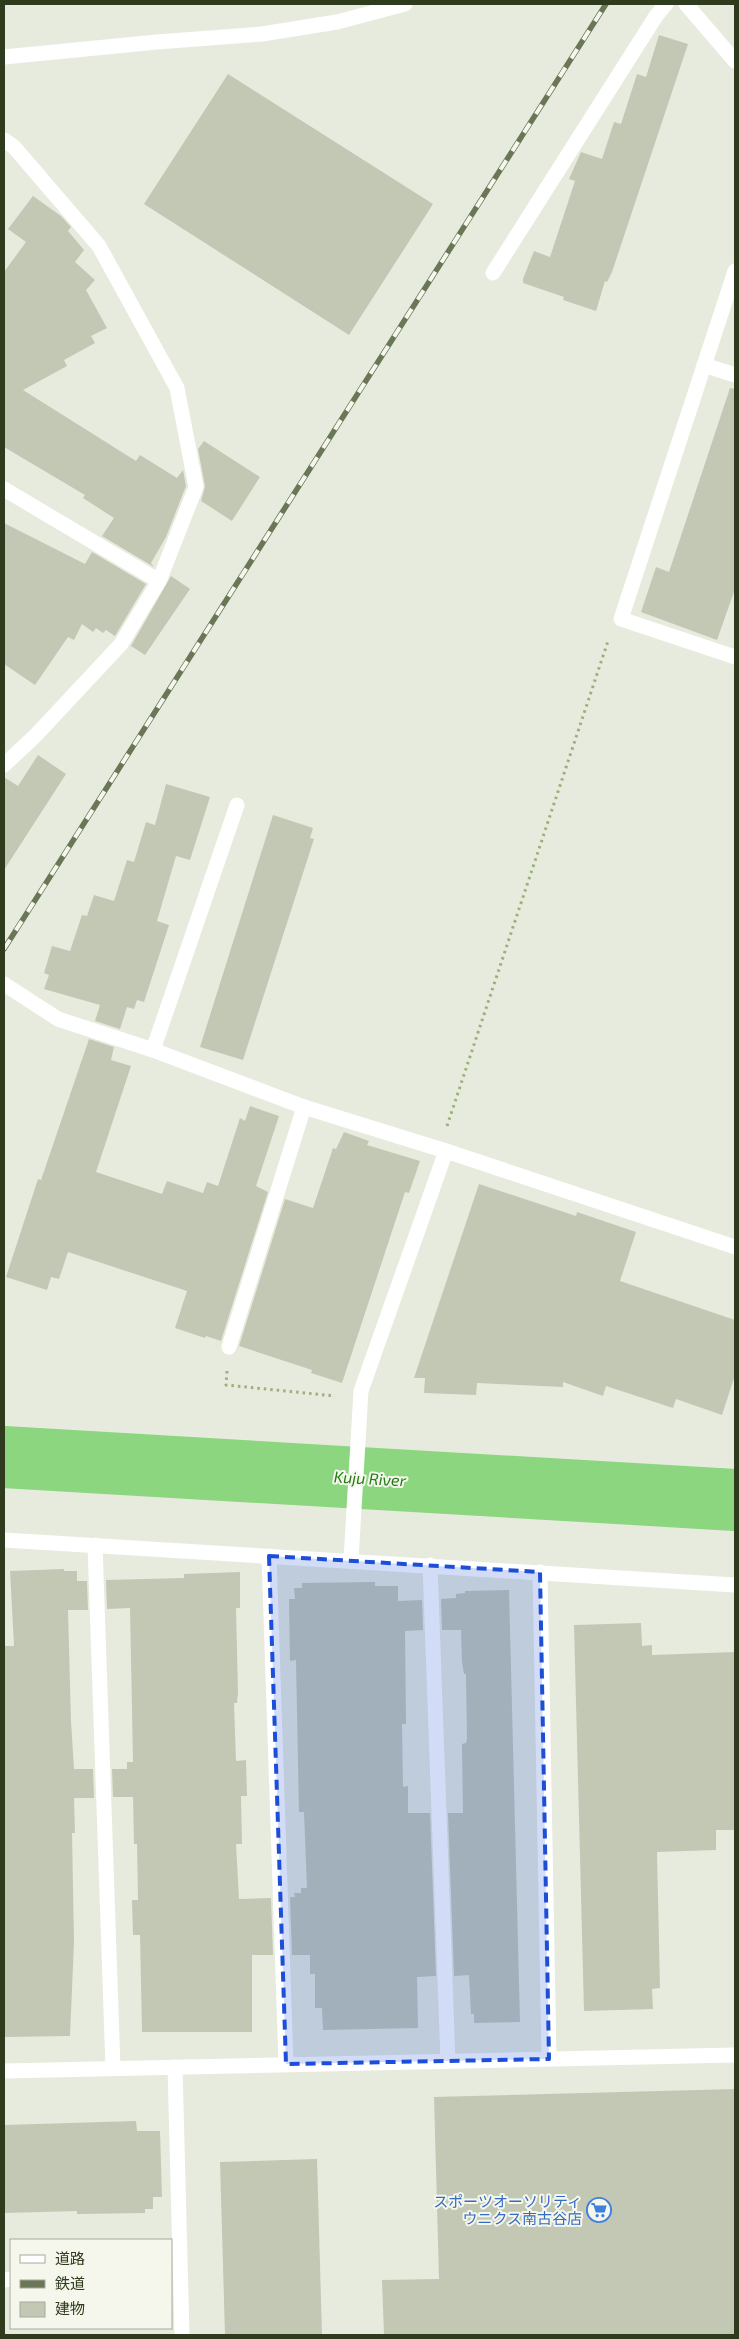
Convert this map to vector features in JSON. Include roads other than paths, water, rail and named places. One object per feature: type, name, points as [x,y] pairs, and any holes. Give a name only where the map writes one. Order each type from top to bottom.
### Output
[{"type":"street","points":[[4,57],[262,34],[337,22],[404,4]]},
{"type":"street","points":[[493,273],[656,16],[666,4]]},
{"type":"street","points":[[686,4],[735,61]]},
{"type":"street","points":[[4,140],[14,147],[99,246],[177,388],[196,487],[159,581],[120,644],[36,735],[4,765]]},
{"type":"street","points":[[735,271],[621,620],[735,658]]},
{"type":"street","points":[[704,365],[735,375]]},
{"type":"street","points":[[4,489],[159,581]]},
{"type":"street","points":[[153,1050],[237,805]]},
{"type":"street","points":[[4,984],[58,1019],[153,1050],[304,1107],[443,1150],[735,1247]]},
{"type":"street","points":[[229,1347],[304,1107]]},
{"type":"street","points":[[351,1560],[361,1391],[443,1150]]},
{"type":"street","points":[[4,1540],[735,1585]]},
{"type":"street","points":[[95,1545],[113,2068]]},
{"type":"street","points":[[269,1556],[286,2064]]},
{"type":"street","points":[[430,1565],[448,2061]]},
{"type":"street","points":[[540,1572],[548,2059]]},
{"type":"street","points":[[4,2071],[735,2055]]},
{"type":"street","points":[[175,2067],[176,2274],[182,2335]]},
{"type":"waterway","name":"Kuju River","points":[[4,1457],[735,1500]]},
{"type":"railway","points":[[4,949],[606,4]]},
{"type":"place","name":"スポーツオーソリティ ウニクス南古谷店","points":[[599,2210]]}]
